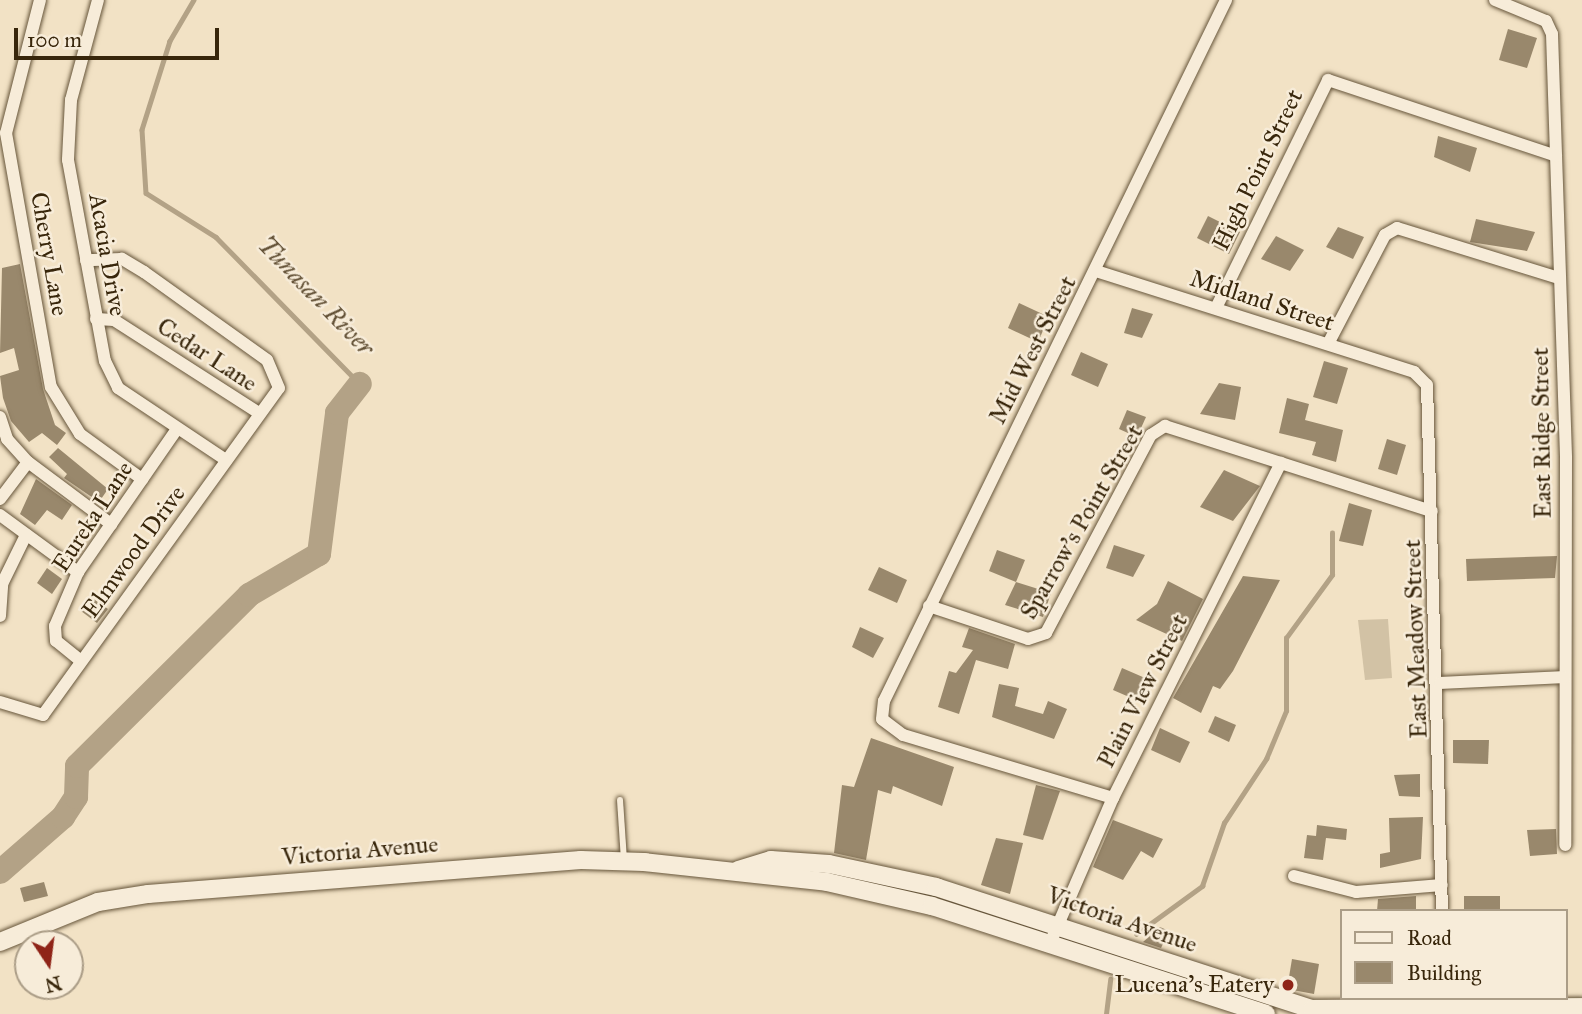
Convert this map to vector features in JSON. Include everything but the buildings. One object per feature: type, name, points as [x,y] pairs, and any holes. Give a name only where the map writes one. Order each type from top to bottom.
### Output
[{"type":"main road","name":"Victoria Avenue","points":[[0,942],[98,902],[148,894],[624,862],[732,872],[828,873],[1057,923],[1312,1011],[1425,1012],[1444,1008],[1582,1007]]},
{"type":"main road","name":"Victoria Avenue","points":[[828,873],[1051,941],[1266,1014]]},
{"type":"street","name":"Cherry Lane","points":[[40,0],[3,134],[51,387],[80,434],[142,479]]},
{"type":"street","name":"Acacia Drive","points":[[98,0],[71,100],[68,160],[96,320],[118,388],[226,460]]},
{"type":"street","name":"Mid West Street","points":[[1113,798],[903,735],[882,719],[884,701],[1226,0]]},
{"type":"street","name":"East Ridge Street","points":[[1499,1],[1546,21],[1552,34],[1559,278],[1565,845]]},
{"type":"street","name":"High Point Street","points":[[1216,308],[1328,80],[1342,80],[1556,156]]},
{"type":"street","points":[[1328,344],[1385,235],[1397,228],[1559,278]]},
{"type":"street","name":"Elmwood Drive","points":[[0,702],[43,715],[226,460],[256,411],[279,388],[267,360],[122,259],[86,260]]},
{"type":"street","name":"Midland Street","points":[[1096,271],[1414,372]]},
{"type":"street","name":"Cedar Lane","points":[[96,320],[114,320],[256,411]]},
{"type":"street","name":"East Meadow Street","points":[[1414,372],[1430,400],[1440,683],[1442,909]]},
{"type":"street","points":[[0,417],[7,439],[27,462],[111,524]]},
{"type":"street","name":"Sparrow's Point Street","points":[[929,606],[1028,639],[1046,633],[1156,428],[1281,463],[1432,511]]},
{"type":"street","name":"Eureka Lane","points":[[81,661],[54,635],[78,572],[177,429]]},
{"type":"street","points":[[0,499],[27,462]]},
{"type":"street","name":"Plain View Street","points":[[1051,941],[1113,798],[1281,463]]},
{"type":"street","points":[[0,515],[78,572]]},
{"type":"street","points":[[0,616],[2,584],[26,535]]},
{"type":"street","points":[[1440,683],[1565,677]]},
{"type":"street","points":[[1294,876],[1356,892],[1442,885]]},
{"type":"lane","points":[[620,800],[624,862]]},
{"type":"shaded area","points":[[1388,619],[1392,678],[1365,680],[1358,620]]},
{"type":"waterway","name":"Tunasan River","points":[[194,0],[170,41],[142,130],[146,193],[216,237],[360,384]]},
{"type":"waterway","name":"Tunasan River","points":[[0,872],[63,817],[76,797],[77,766],[249,595],[319,554],[337,413],[360,384]]},
{"type":"waterway","points":[[1136,934],[1202,886],[1224,823],[1266,759],[1286,711],[1286,638],[1332,575],[1332,533]]},
{"type":"waterway","points":[[1106,1014],[1110,979]]},
{"type":"place","name":"Lucena's Eatery","points":[[1288,985]]}]
